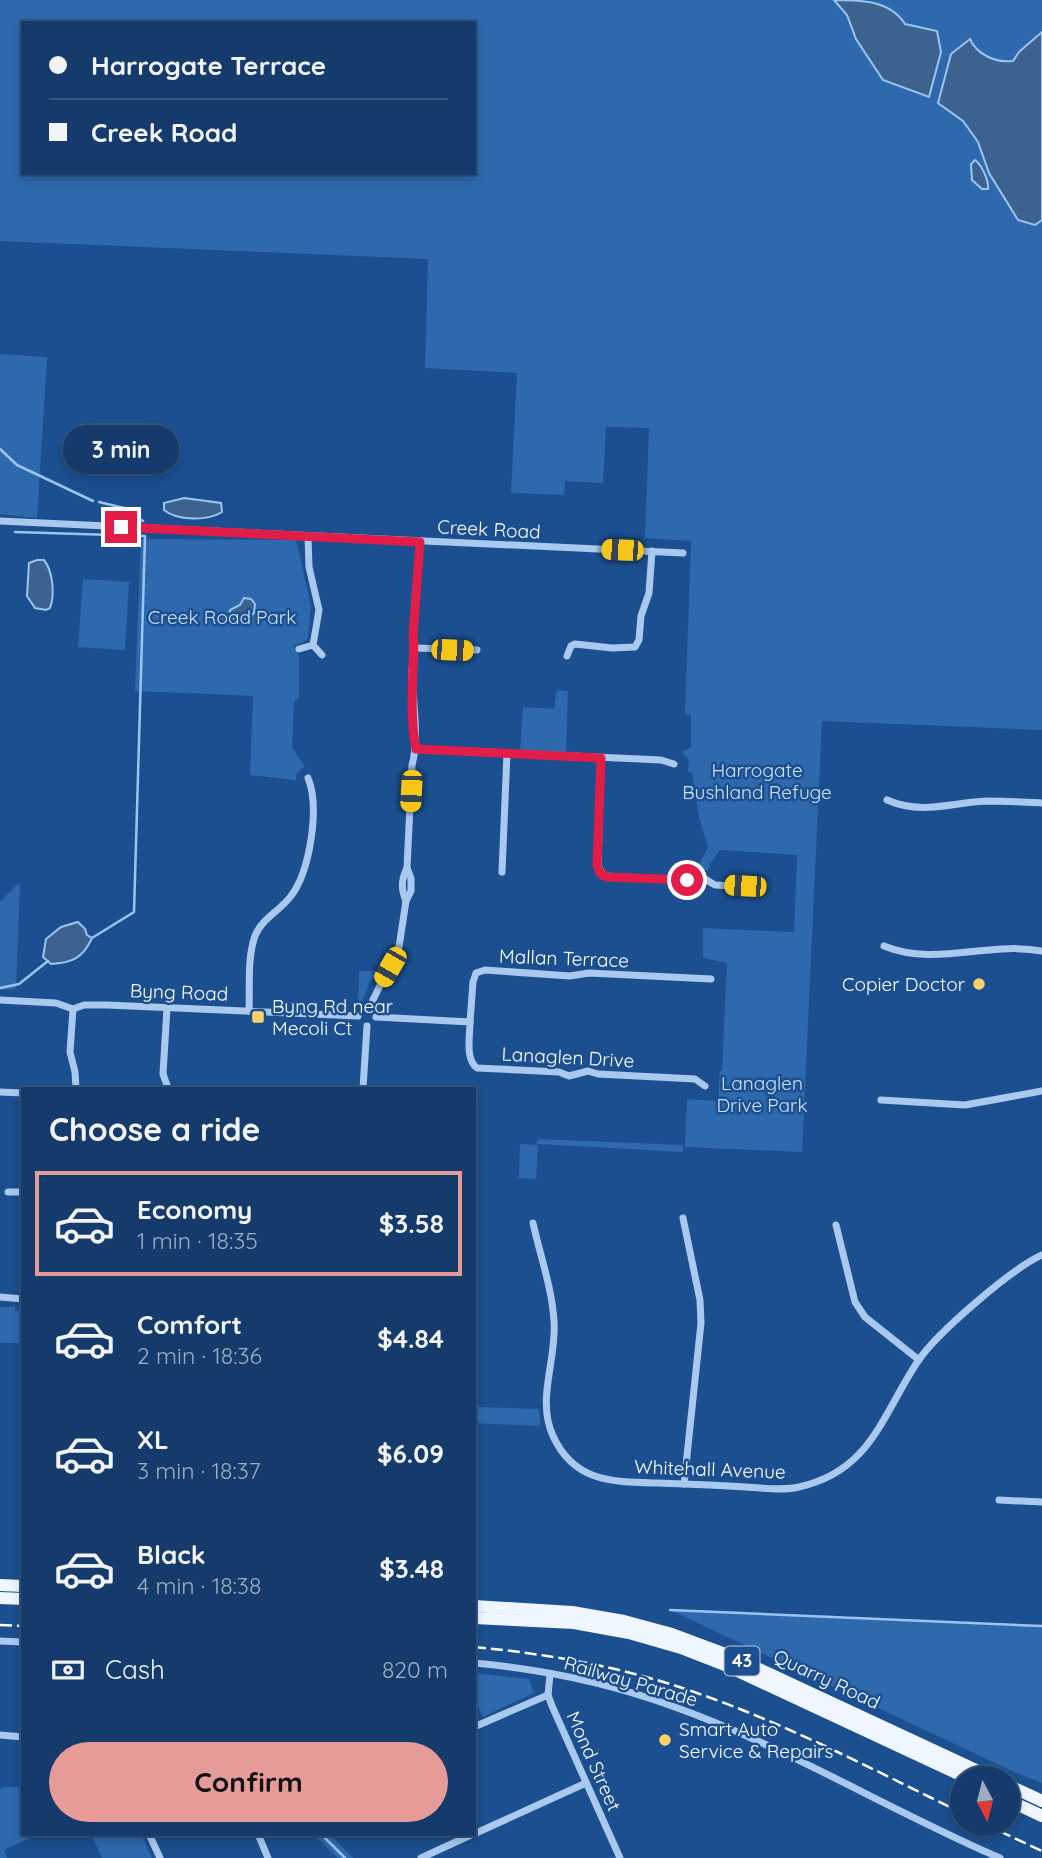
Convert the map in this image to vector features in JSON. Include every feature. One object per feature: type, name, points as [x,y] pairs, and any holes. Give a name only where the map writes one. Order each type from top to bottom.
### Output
[{"type":"main road","points":[[0,1585],[21,1586]]},
{"type":"main road","points":[[0,1598],[21,1599]]},
{"type":"main road","name":"Quarry Road","points":[[476,1606],[572,1612],[624,1621],[672,1634],[731,1656],[967,1766]]},
{"type":"main road","name":"Quarry Road","points":[[476,1618],[574,1623],[629,1633],[681,1648],[727,1666],[950,1770]]},
{"type":"main road","points":[[1020,1791],[1042,1801]]},
{"type":"main road","points":[[1020,1806],[1042,1816]]},
{"type":"street","name":"Creek Road","points":[[0,522],[683,553]]},
{"type":"street","points":[[308,536],[309,567],[319,610],[313,645]]},
{"type":"street","points":[[369,1008],[376,1017],[374,1023],[367,1026],[361,1024],[358,1016],[360,1011],[369,1008],[399,947],[406,901],[411,891],[411,878],[407,868],[412,765],[416,749],[412,667],[420,542]]},
{"type":"street","points":[[567,656],[570,646],[575,644],[635,648],[639,640],[642,611],[649,593],[652,551]]},
{"type":"street","points":[[299,649],[313,645]]},
{"type":"street","points":[[313,645],[322,655]]},
{"type":"street","points":[[415,648],[477,650]]},
{"type":"street","points":[[416,749],[661,760],[674,764]]},
{"type":"street","points":[[502,872],[507,752]]},
{"type":"street","points":[[601,758],[597,865],[603,876],[687,880],[700,876],[715,885],[754,887]]},
{"type":"street","points":[[249,1011],[255,937],[267,918],[289,898],[306,868],[310,847],[312,788],[308,778]]},
{"type":"street","points":[[887,800],[904,808],[922,809],[984,802],[1042,803]]},
{"type":"street","points":[[884,946],[901,953],[921,956],[1005,947],[1042,951]]},
{"type":"street","name":"Mallan Terrace","points":[[470,1022],[472,982],[481,971],[711,979]]},
{"type":"street","name":"Byng Road","points":[[0,1000],[56,1003],[73,1009],[84,1005],[358,1016]]},
{"type":"street","points":[[167,1008],[163,1074],[167,1087]]},
{"type":"street","points":[[73,1009],[70,1052],[76,1087]]},
{"type":"street","points":[[376,1017],[470,1022]]},
{"type":"street","name":"Lanaglen Drive","points":[[470,1022],[470,1057],[477,1068],[559,1072],[569,1076],[588,1071],[598,1074],[695,1079],[705,1086]]},
{"type":"street","points":[[363,1087],[367,1026]]},
{"type":"street","points":[[881,1100],[965,1105],[1042,1091]]},
{"type":"street","points":[[0,1092],[21,1093]]},
{"type":"street","points":[[8,1192],[21,1192]]},
{"type":"street","points":[[683,1218],[700,1300],[701,1323],[684,1484]]},
{"type":"street","name":"Whitehall Avenue","points":[[533,1223],[555,1322],[547,1412],[553,1435],[561,1450],[584,1472],[601,1479],[621,1482],[798,1488],[835,1475],[868,1445],[919,1360],[948,1329],[1017,1269],[1042,1255]]},
{"type":"street","points":[[836,1225],[855,1302],[865,1317],[919,1360]]},
{"type":"street","points":[[0,1297],[21,1299]]},
{"type":"street","points":[[999,1500],[1042,1502]]},
{"type":"street","points":[[0,1641],[21,1642]]},
{"type":"street","name":"Railway Parade","points":[[476,1663],[550,1674],[670,1705],[716,1723],[1000,1858]]},
{"type":"street","name":"Mond Street","points":[[550,1674],[548,1695],[620,1858]]},
{"type":"street","points":[[476,1726],[548,1695]]},
{"type":"street","points":[[0,1735],[21,1737]]},
{"type":"street","points":[[476,1833],[586,1783]]},
{"type":"street","points":[[150,1836],[160,1858]]},
{"type":"street","points":[[259,1836],[268,1858]]},
{"type":"street","points":[[421,1858],[470,1836]]},
{"type":"green space","points":[[0,0],[1042,0],[1042,730],[822,721],[802,1152],[685,1147],[687,1099],[718,1101],[722,1071],[727,963],[703,958],[703,928],[794,932],[797,855],[720,850],[708,871],[698,867],[708,847],[699,817],[692,773],[688,772],[689,760],[682,752],[691,747],[691,715],[685,714],[691,541],[645,538],[649,428],[606,427],[603,483],[565,481],[564,495],[511,493],[517,373],[425,368],[428,259],[0,241]]},
{"type":"green space","points":[[0,354],[47,357],[37,518],[0,514]]},
{"type":"green space","name":"Creek Road Park","points":[[141,539],[296,540],[311,606],[308,638],[294,645],[299,656],[299,698],[294,702],[292,748],[305,766],[297,773],[296,780],[250,775],[253,696],[135,691]]},
{"type":"green space","points":[[83,579],[129,582],[125,650],[78,647]]},
{"type":"green space","points":[[557,690],[568,691],[566,754],[520,752],[523,707],[554,709]]},
{"type":"green space","points":[[20,882],[16,989],[0,990],[0,902]]},
{"type":"green space","points":[[359,971],[380,971],[369,983],[362,1003],[358,1004]]},
{"type":"green space","points":[[539,1139],[682,1145],[684,1150],[681,1152],[538,1144],[536,1142]]},
{"type":"green space","points":[[520,1144],[538,1145],[536,1179],[519,1178]]},
{"type":"green space","points":[[0,1307],[15,1307],[15,1311],[21,1310],[21,1343],[0,1343]]},
{"type":"green space","points":[[476,1407],[539,1409],[540,1426],[476,1423]]},
{"type":"green space","points":[[670,1610],[1042,1626],[1042,1783],[1020,1774],[1020,1766],[1001,1766]]},
{"type":"green space","points":[[476,1673],[529,1679],[534,1693],[483,1717],[476,1701]]},
{"type":"green space","points":[[21,1787],[21,1836],[35,1836],[4,1850],[7,1858],[0,1858],[0,1789]]},
{"type":"green space","points":[[92,1836],[142,1836],[152,1858],[102,1858]]},
{"type":"green space","points":[[315,1836],[331,1836],[353,1858],[338,1858]]},
{"type":"shaded area","points":[[834,0],[874,3],[891,10],[905,24],[937,31],[941,52],[929,97],[883,80],[856,39],[847,15]]},
{"type":"shaded area","points":[[1042,32],[1042,220],[1035,225],[1018,220],[989,173],[978,142],[963,121],[938,103],[951,54],[970,39],[977,49],[988,57],[1013,61],[1019,52]]},
{"type":"shaded area","points":[[975,160],[984,173],[988,189],[982,189],[972,180],[971,164]]},
{"type":"shaded area","points":[[184,498],[221,503],[222,512],[193,519],[164,510],[164,503]]},
{"type":"shaded area","points":[[44,560],[51,577],[52,603],[46,610],[35,608],[27,596],[29,563]]},
{"type":"shaded area","points":[[244,598],[251,599],[255,604],[254,613],[243,620],[230,617],[230,610],[240,605]]},
{"type":"shaded area","points":[[78,922],[92,938],[89,945],[76,958],[51,964],[43,957],[46,939],[61,927]]},
{"type":"waterway","points":[[0,449],[17,465],[93,501]]},
{"type":"waterway","points":[[99,502],[124,508],[143,521]]},
{"type":"waterway","points":[[15,532],[145,536],[134,912],[92,938]]},
{"type":"waterway","points":[[0,988],[19,984],[48,961]]},
{"type":"waterway","points":[[670,1610],[1042,1626]]},
{"type":"waterway","points":[[323,1836],[345,1858]]},
{"type":"railway","points":[[0,1625],[21,1626]]},
{"type":"railway","points":[[476,1647],[586,1663],[640,1675],[694,1692],[796,1733],[950,1807]]},
{"type":"railway","points":[[1010,1836],[1042,1851]]},
{"type":"place","name":"Copier Doctor","points":[[979,984]]},
{"type":"place","name":"Byng Rd near Mecoli Ct","points":[[258,1017]]},
{"type":"place","name":"Smart Auto Service & Repairs","points":[[665,1740]]},
{"type":"route","points":[[121,527],[420,542],[412,667],[416,749],[601,758],[597,865],[600,873],[607,877],[687,880]]},
{"type":"park label","name":"Harrogate Bushland Refuge","points":[[757,781]]},
{"type":"park label","name":"Lanaglen Drive Park","points":[[762,1094]]}]
